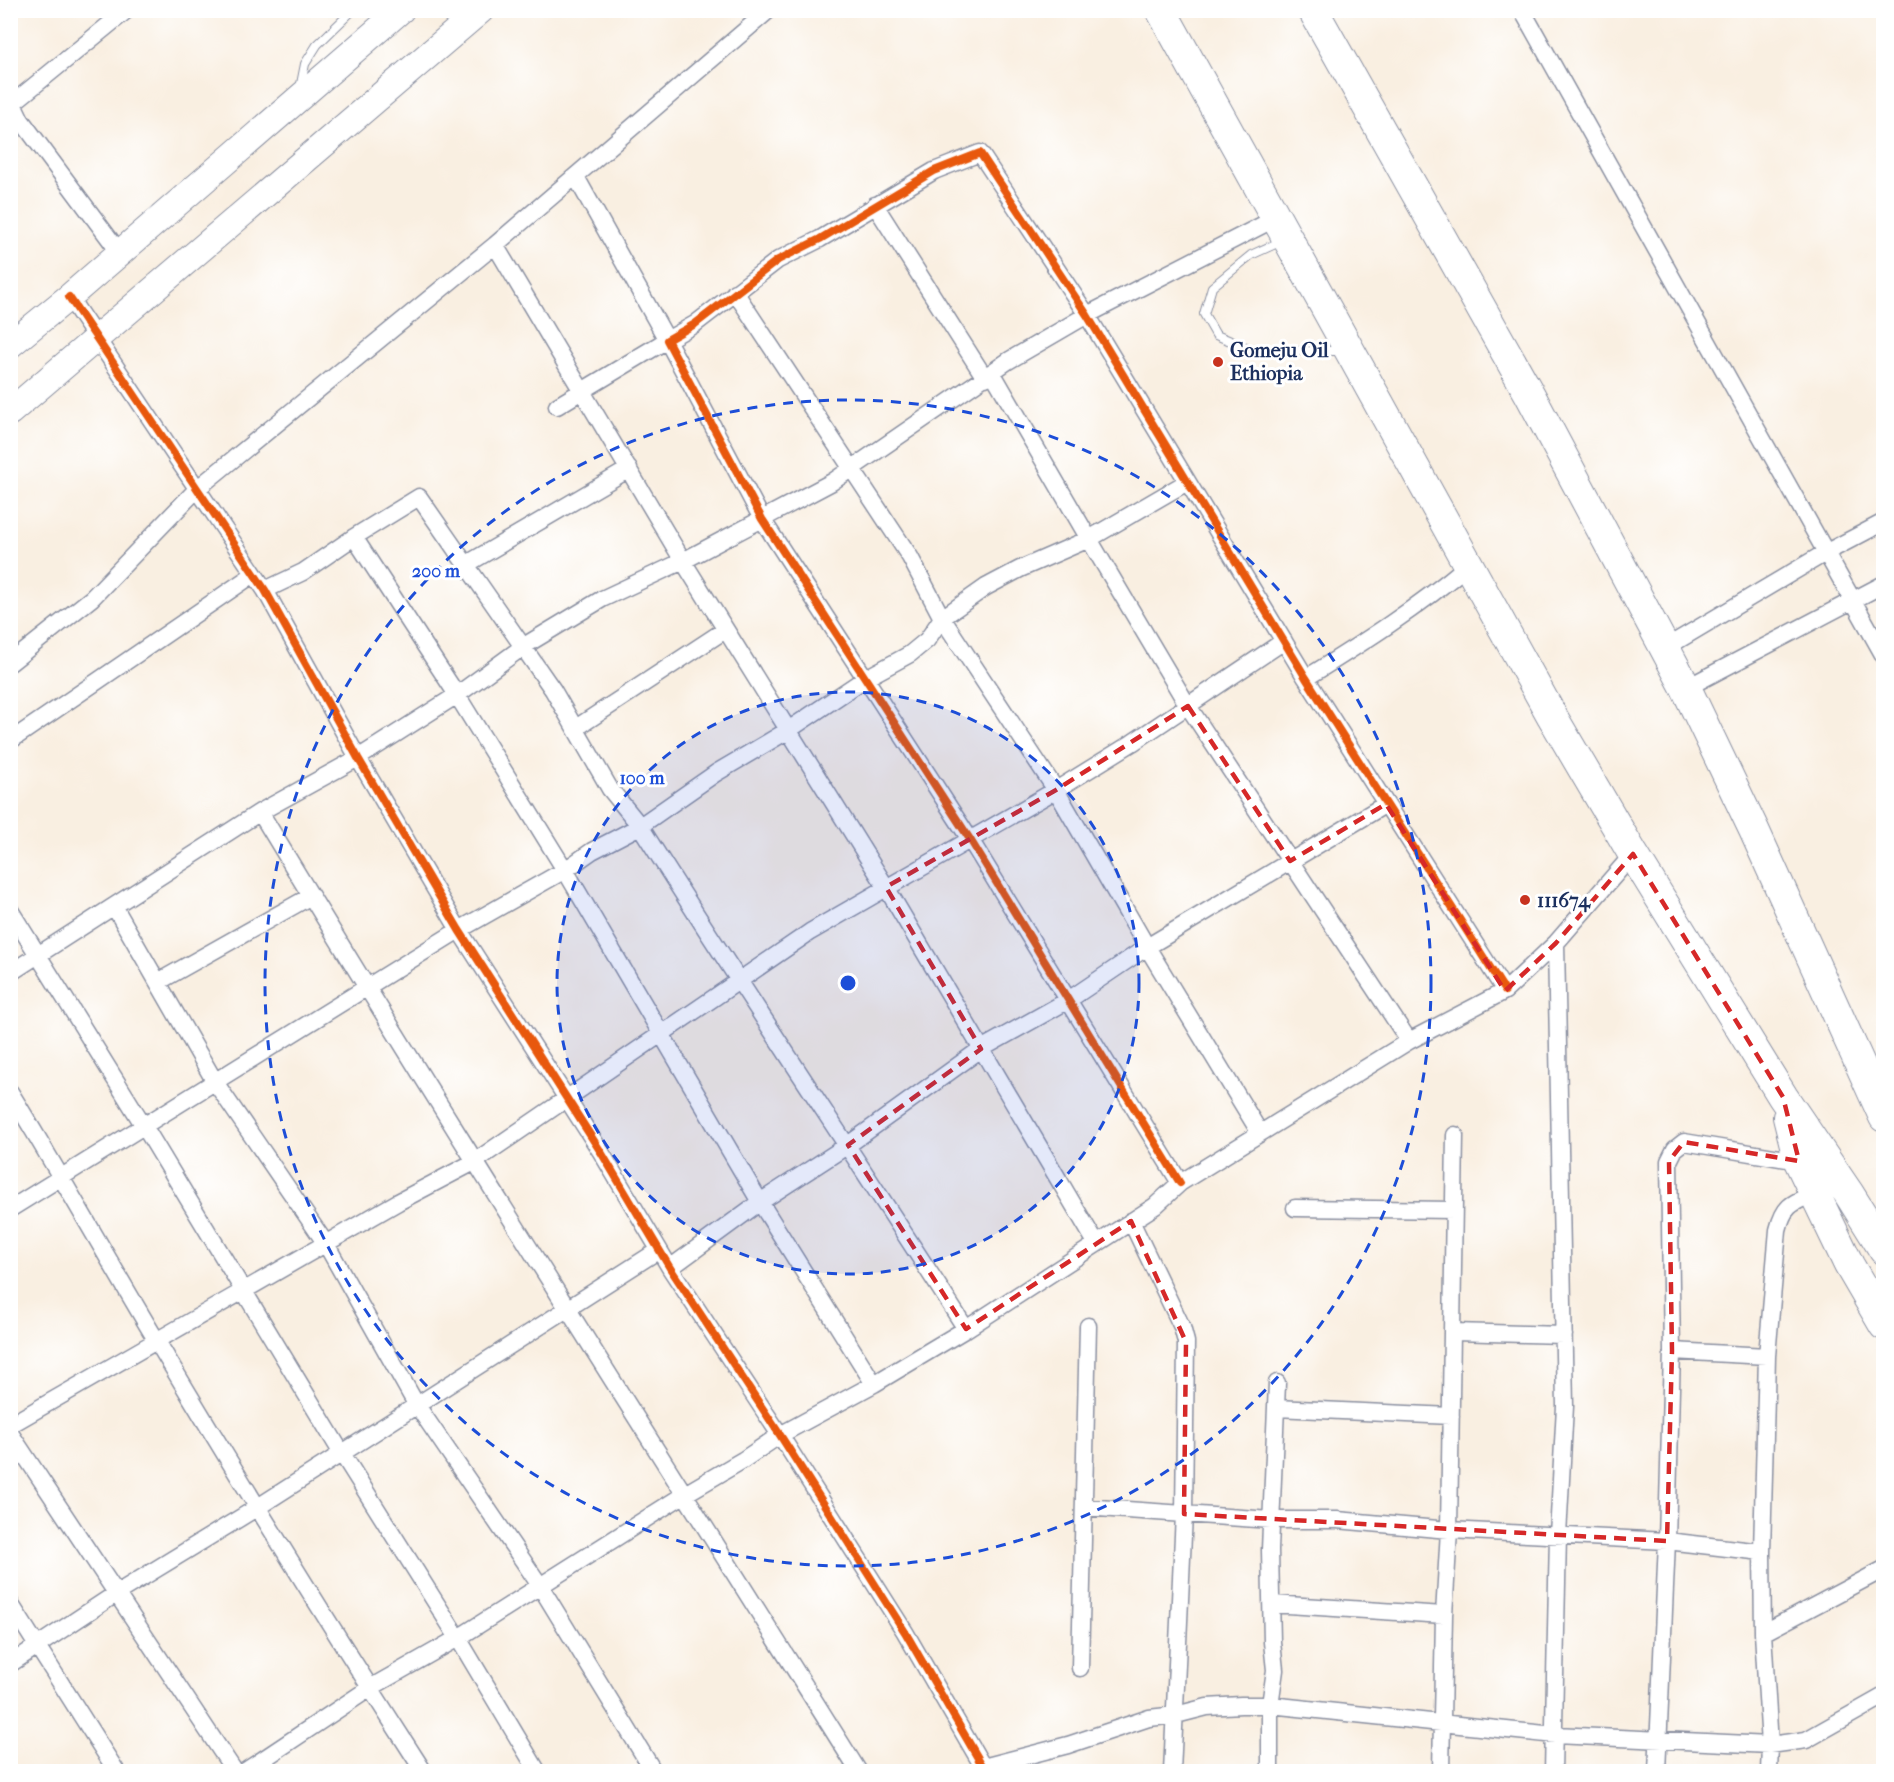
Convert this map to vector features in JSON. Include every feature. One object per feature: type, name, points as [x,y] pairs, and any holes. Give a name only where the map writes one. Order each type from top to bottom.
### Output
[{"type":"highway","points":[[1161,10],[1552,716],[1633,854],[1783,1096],[1884,1250]]},
{"type":"highway","points":[[1313,10],[1530,395],[1686,688],[1754,830],[1884,1117]]},
{"type":"highway","points":[[1846,1037],[1884,1073]]},
{"type":"highway","points":[[1783,1096],[1799,1161],[1849,1265],[1884,1325]]},
{"type":"main road","points":[[10,345],[69,297],[401,10]]},
{"type":"main road","points":[[10,412],[480,10]]},
{"type":"street","points":[[120,253],[16,121],[12,100],[127,10]]},
{"type":"street","points":[[10,663],[92,598],[198,488],[495,245],[769,10]]},
{"type":"street","points":[[1522,10],[1884,656]]},
{"type":"street","points":[[558,406],[695,324],[778,260],[820,239],[934,171],[980,153],[1087,315],[1306,678],[1505,991]]},
{"type":"street","points":[[576,177],[667,340],[762,519],[970,841],[1180,1184]]},
{"type":"street","points":[[875,205],[988,375],[1188,706],[1409,1041]]},
{"type":"street","points":[[10,973],[260,812],[358,758],[457,695],[524,646],[602,599],[683,561],[832,482],[988,375],[1087,315],[1282,228]]},
{"type":"street","points":[[495,245],[725,630],[886,887],[1096,1243]]},
{"type":"street","points":[[735,292],[910,557],[942,618],[1056,790],[1147,947],[1260,1133]]},
{"type":"street","points":[[69,297],[265,590],[358,758],[459,930],[670,1268],[904,1632],[985,1769],[1149,1718],[1176,1715],[1207,1707],[1270,1705],[1555,1735],[1770,1745],[1806,1740],[1884,1696]]},
{"type":"street","points":[[467,564],[629,469]]},
{"type":"street","points":[[10,1209],[459,930],[566,870],[592,851],[640,826],[716,773],[866,678],[910,654],[927,640],[942,618],[986,587],[1020,569],[1089,539],[1187,482]]},
{"type":"street","points":[[265,590],[303,572],[419,497],[524,646],[576,728],[610,789],[640,826],[738,981],[848,1145],[966,1329]]},
{"type":"street","points":[[1665,648],[1825,553],[1884,522]]},
{"type":"street","points":[[354,537],[457,695],[566,870],[760,1202],[874,1384]]},
{"type":"street","points":[[1306,678],[1430,598],[1468,565]]},
{"type":"street","points":[[10,741],[254,574]]},
{"type":"street","points":[[1686,688],[1884,584]]},
{"type":"street","points":[[576,728],[725,630]]},
{"type":"street","points":[[10,1425],[398,1202],[474,1162],[810,932],[1056,790],[1188,706],[1284,641]]},
{"type":"street","points":[[670,1268],[760,1202],[848,1145],[981,1049],[1067,1001],[1147,947],[1386,804]]},
{"type":"street","points":[[260,812],[474,1162],[568,1307],[859,1772]]},
{"type":"street","points":[[244,1772],[370,1688],[458,1638],[539,1584],[685,1494],[780,1436],[966,1329],[1155,1206],[1180,1184],[1260,1133],[1409,1041],[1505,991],[1556,943],[1633,854]]},
{"type":"street","points":[[158,982],[311,896]]},
{"type":"street","points":[[114,906],[215,1082],[326,1244],[416,1404],[539,1584],[654,1772]]},
{"type":"street","points":[[10,910],[538,1772]]},
{"type":"street","points":[[1553,1772],[1558,1535],[1565,1406],[1556,943]]},
{"type":"street","points":[[10,1092],[62,1176],[157,1342],[424,1772]]},
{"type":"street","points":[[1441,1772],[1454,1332],[1455,1135]]},
{"type":"street","points":[[1657,1772],[1672,1351],[1669,1161],[1675,1149],[1684,1142],[1799,1161]]},
{"type":"street","points":[[1769,1772],[1770,1745],[1763,1633],[1762,1552],[1767,1356],[1778,1230],[1782,1214],[1794,1202],[1815,1193]]},
{"type":"street","points":[[1295,1208],[1454,1210]]},
{"type":"street","points":[[1131,1221],[1182,1327],[1186,1342],[1184,1514],[1172,1772]]},
{"type":"street","points":[[10,1664],[117,1593],[258,1507],[659,1250]]},
{"type":"street","points":[[1080,1668],[1088,1326]]},
{"type":"street","points":[[1454,1332],[1564,1335]]},
{"type":"street","points":[[1672,1351],[1767,1356]]},
{"type":"street","points":[[1270,1772],[1270,1705],[1275,1670],[1270,1566],[1277,1383]]},
{"type":"street","points":[[1276,1408],[1451,1416]]},
{"type":"street","points":[[10,1432],[235,1772]]},
{"type":"street","points":[[1084,1507],[1271,1520],[1337,1520],[1449,1530],[1667,1541],[1762,1552]]},
{"type":"street","points":[[1763,1633],[1884,1569]]},
{"type":"street","points":[[10,1603],[117,1772]]},
{"type":"street","points":[[1272,1604],[1444,1615]]},
{"type":"lane","points":[[298,98],[305,64],[317,45],[353,10]]},
{"type":"lane","points":[[1282,228],[1212,287],[1204,314],[1216,335],[1255,351],[1349,351]]},
{"type":"highlighted area","points":[[1188,706],[1290,861],[1386,804],[1505,991],[1556,943],[1633,854],[1783,1097],[1799,1161],[1684,1142],[1669,1161],[1672,1351],[1667,1541],[1184,1514],[1186,1342],[1131,1221],[966,1329],[848,1145],[981,1049],[886,887],[1056,790]]},
{"type":"cycle path","points":[[1180,1183],[971,841],[762,519],[667,340],[695,324],[778,260],[820,239],[934,171],[980,153],[1087,315],[1306,678],[1505,991]]},
{"type":"cycle path","points":[[69,297],[265,590],[358,758],[459,930],[601,1152],[670,1268],[780,1435],[905,1632],[986,1772]]},
{"type":"place","name":"Gomeju Oil Ethiopia","points":[[1218,362]]},
{"type":"place","name":"111674","points":[[1525,900]]}]
